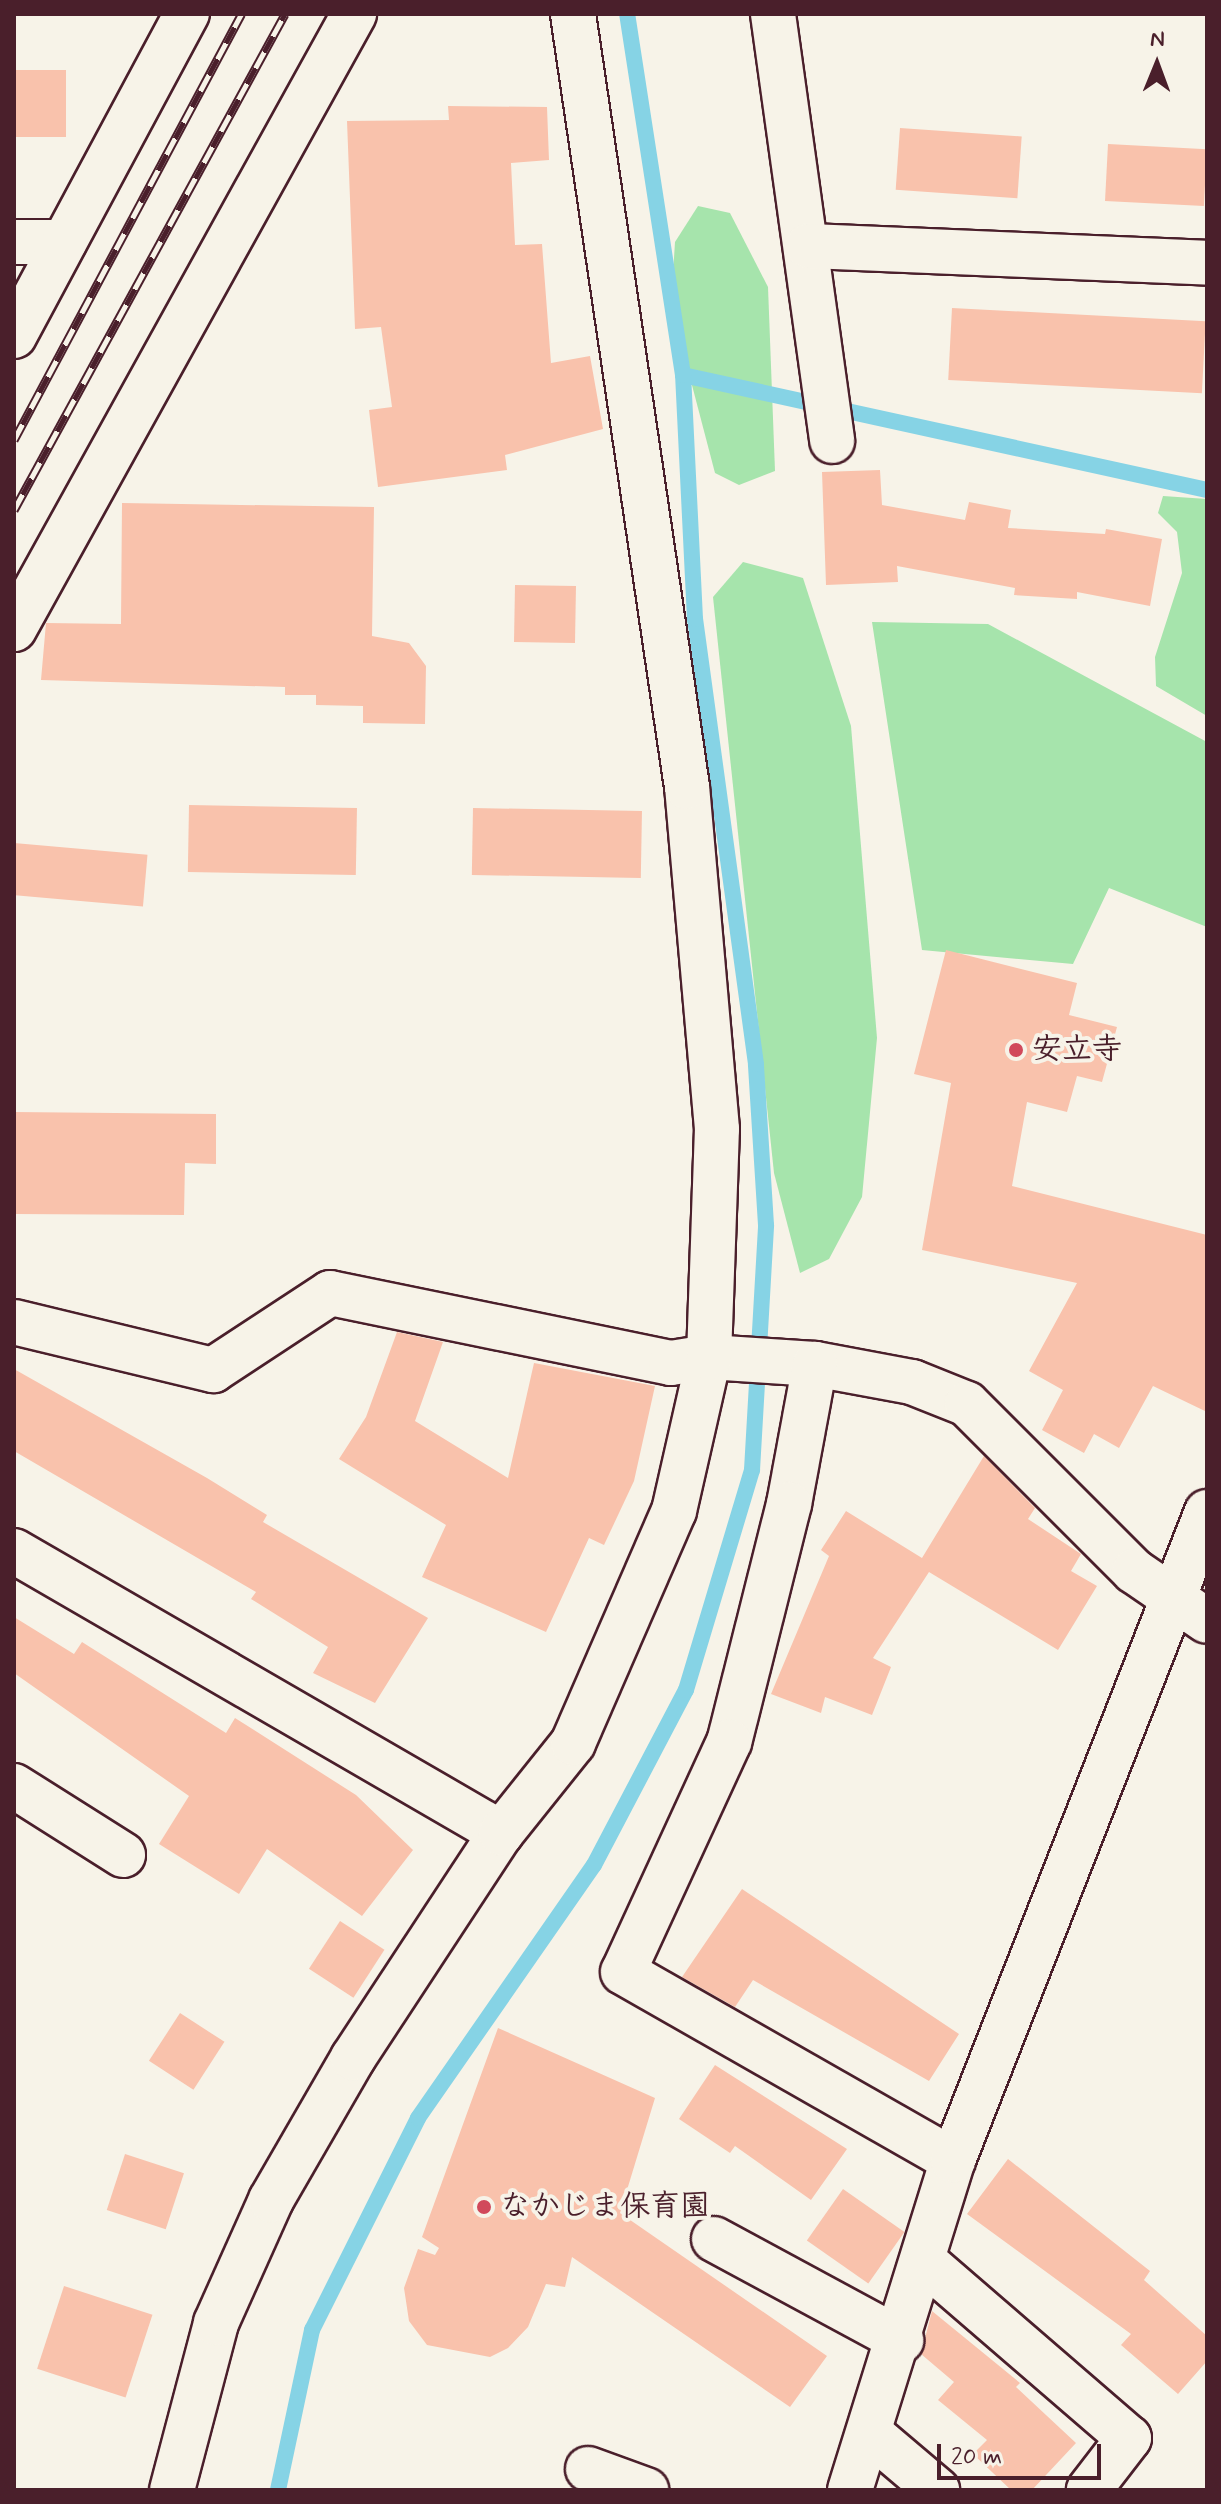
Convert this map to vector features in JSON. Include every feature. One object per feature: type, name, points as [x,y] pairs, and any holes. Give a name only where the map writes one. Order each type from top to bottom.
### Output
[{"type":"street","points":[[14,336],[187,14]]},
{"type":"street","points":[[14,629],[354,14]]},
{"type":"street","points":[[172,2490],[216,2323],[271,2200],[353,2058],[501,1833],[573,1743],[620,1645],[674,1511],[709,1357],[717,1129],[687,787],[573,14]]},
{"type":"street","points":[[773,14],[783,120],[808,246],[832,441]]},
{"type":"street","points":[[14,242],[64,242]]},
{"type":"street","points":[[808,246],[1207,263]]},
{"type":"street","points":[[14,1322],[213,1370],[330,1293],[671,1363],[709,1357],[815,1364],[912,1382],[967,1404],[1134,1571],[1171,1591],[1207,1621]]},
{"type":"street","points":[[815,1364],[789,1504],[729,1742],[623,1972],[953,2160]]},
{"type":"street","points":[[850,2490],[926,2263],[953,2160],[1171,1591],[1207,1512]]},
{"type":"street","points":[[14,1551],[501,1833]]},
{"type":"street","points":[[14,1786],[123,1855]]},
{"type":"street","points":[[714,2239],[901,2340]]},
{"type":"street","points":[[926,2263],[1129,2438],[1089,2490]]},
{"type":"street","points":[[871,2434],[937,2490]]},
{"type":"street","points":[[588,2469],[646,2490]]},
{"type":"green space","points":[[698,206],[730,213],[768,287],[775,471],[739,485],[715,473],[671,305],[675,242]]},
{"type":"green space","points":[[1163,496],[1207,499],[1207,716],[1156,686],[1155,657],[1182,573],[1177,532],[1158,513]]},
{"type":"green space","points":[[743,562],[803,578],[851,726],[877,1038],[862,1197],[829,1259],[800,1273],[774,1173],[713,597]]},
{"type":"green space","points":[[872,622],[988,624],[1207,742],[1207,927],[1109,888],[1073,964],[922,950]]},
{"type":"building","points":[[14,70],[66,70],[66,137],[14,137]]},
{"type":"building","points":[[448,106],[547,107],[549,160],[511,163],[515,245],[542,244],[551,363],[590,356],[603,429],[505,455],[507,470],[378,487],[369,410],[392,407],[381,327],[355,329],[347,121],[449,120]]},
{"type":"building","points":[[900,128],[1022,137],[1017,198],[896,190]]},
{"type":"building","points":[[1108,144],[1207,149],[1204,206],[1105,201]]},
{"type":"building","points":[[952,308],[1206,321],[1202,393],[948,380]]},
{"type":"building","points":[[880,470],[882,505],[965,520],[969,502],[1011,510],[1008,528],[1105,534],[1106,529],[1162,539],[1150,606],[1077,592],[1077,599],[1014,595],[1015,588],[897,566],[898,582],[826,585],[822,472]]},
{"type":"building","points":[[122,503],[374,507],[372,636],[409,643],[426,666],[425,724],[363,723],[363,706],[316,705],[316,695],[285,695],[285,687],[41,680],[46,623],[121,624]]},
{"type":"building","points":[[515,585],[576,586],[575,643],[514,642]]},
{"type":"building","points":[[189,805],[357,808],[356,875],[188,872]]},
{"type":"building","points":[[473,808],[642,811],[641,878],[472,875]]},
{"type":"building","points":[[14,843],[147,855],[143,906],[14,895]]},
{"type":"building","points":[[946,950],[1077,983],[1069,1015],[1117,1027],[1102,1082],[1077,1076],[1067,1112],[1027,1102],[1012,1186],[1207,1235],[1207,1412],[1153,1386],[1119,1448],[1094,1434],[1084,1453],[1042,1430],[1063,1390],[1029,1371],[1077,1283],[922,1250],[951,1083],[914,1074]]},
{"type":"building","points":[[14,1112],[216,1114],[216,1164],[185,1163],[184,1215],[14,1214]]},
{"type":"building","points":[[397,1332],[443,1342],[415,1421],[508,1478],[534,1363],[655,1386],[634,1481],[604,1545],[589,1538],[546,1632],[422,1577],[446,1525],[339,1459],[366,1417]]},
{"type":"building","points":[[14,1369],[207,1478],[267,1515],[263,1522],[428,1618],[375,1703],[313,1673],[328,1647],[251,1599],[256,1592],[14,1451]]},
{"type":"building","points":[[984,1456],[1035,1508],[1028,1519],[1081,1554],[1071,1571],[1097,1586],[1058,1650],[929,1572],[873,1658],[891,1667],[872,1715],[825,1697],[821,1713],[771,1694],[829,1556],[821,1550],[846,1511],[922,1558]]},
{"type":"building","points":[[14,1617],[74,1654],[82,1642],[226,1733],[235,1718],[356,1795],[413,1850],[362,1916],[267,1849],[239,1894],[159,1844],[189,1796],[14,1673]]},
{"type":"building","points":[[742,1889],[959,2034],[929,2081],[753,1980],[735,2007],[682,1977]]},
{"type":"building","points":[[340,1921],[384,1950],[353,1998],[309,1969]]},
{"type":"building","points":[[180,2013],[224,2042],[193,2090],[149,2061]]},
{"type":"building","points":[[498,2028],[655,2098],[620,2213],[827,2356],[790,2407],[572,2257],[565,2287],[546,2284],[528,2327],[508,2348],[490,2357],[427,2345],[409,2321],[404,2288],[418,2249],[435,2255],[439,2248],[422,2237]]},
{"type":"building","points":[[715,2065],[847,2149],[811,2200],[735,2146],[730,2153],[679,2119]]},
{"type":"building","points":[[125,2154],[184,2173],[166,2229],[107,2210]]},
{"type":"building","points":[[1008,2159],[1150,2271],[1144,2280],[1207,2336],[1207,2361],[1178,2394],[1121,2345],[1131,2334],[967,2214]]},
{"type":"building","points":[[843,2189],[904,2232],[868,2284],[807,2241]]},
{"type":"building","points":[[64,2286],[152,2315],[126,2397],[37,2369]]},
{"type":"building","points":[[932,2311],[1020,2383],[1016,2387],[1076,2443],[1032,2490],[1011,2490],[973,2454],[987,2440],[938,2400],[954,2382],[921,2354]]},
{"type":"waterway","points":[[278,2490],[312,2330],[418,2118],[594,1865],[686,1690],[752,1470],[766,1225],[756,1064],[695,619],[683,375],[627,14]]},
{"type":"waterway","points":[[683,375],[1207,490]]},
{"type":"railway","points":[[14,440],[241,14]]},
{"type":"railway","points":[[14,510],[285,14]]},
{"type":"place","name":"安立寺","points":[[1016,1050]]},
{"type":"place","name":"なかじま保育園","points":[[484,2207]]}]
